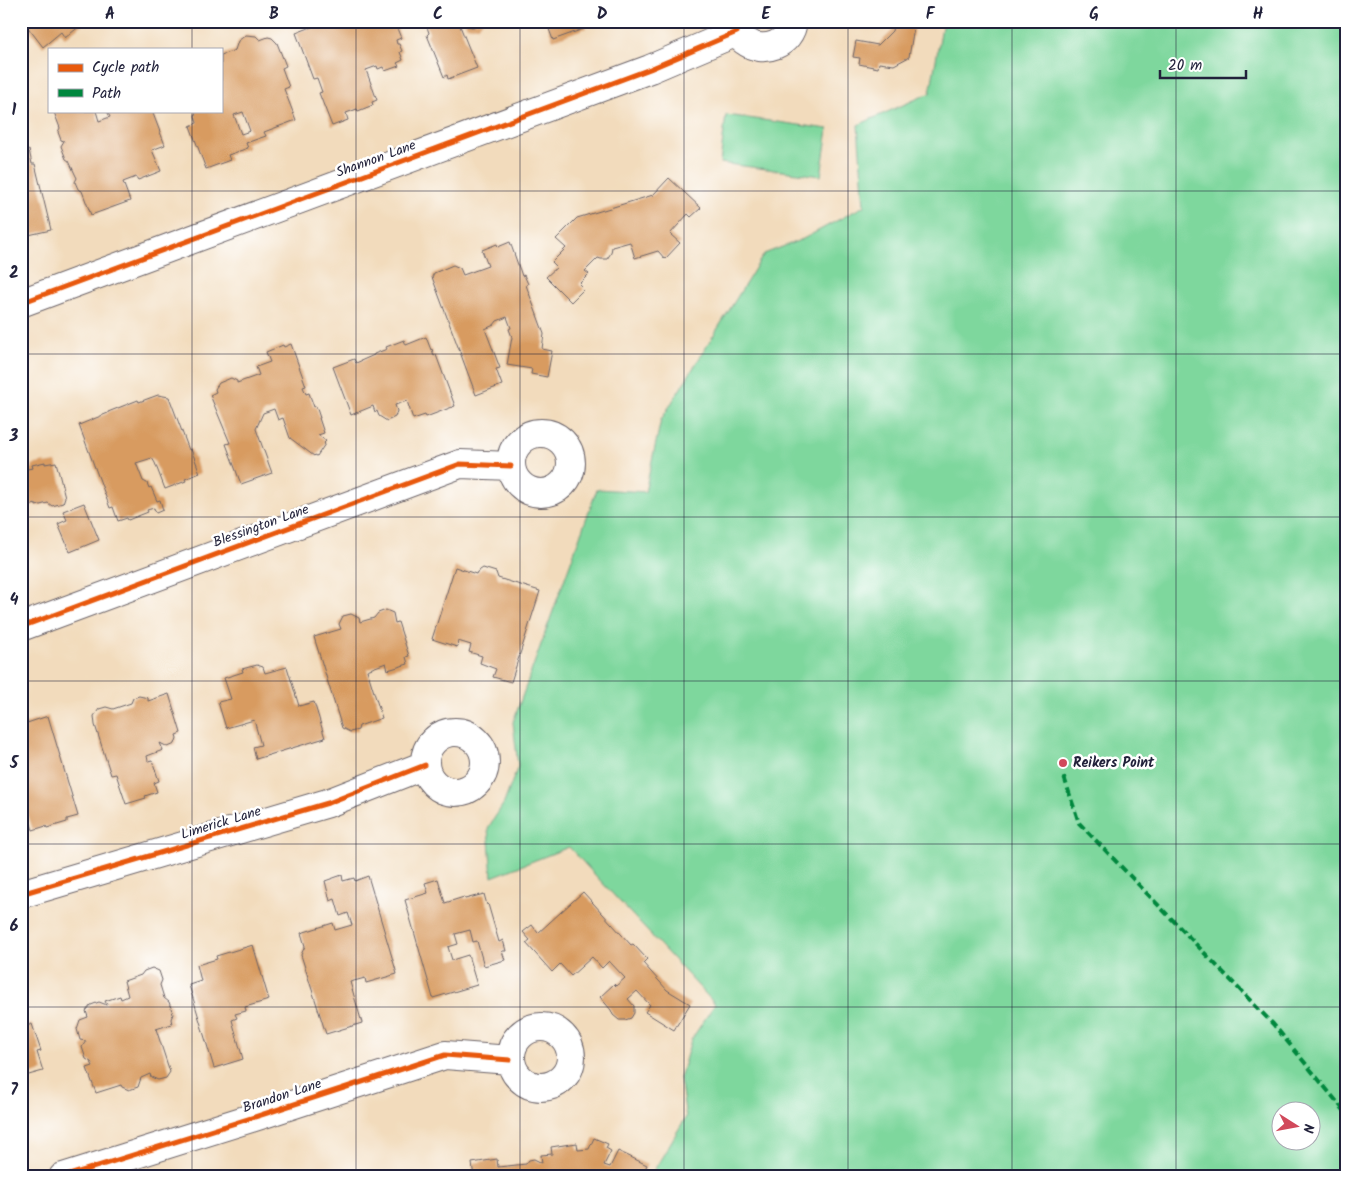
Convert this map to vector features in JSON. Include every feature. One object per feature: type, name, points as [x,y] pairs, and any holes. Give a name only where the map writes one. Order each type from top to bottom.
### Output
[{"type":"street","points":[[735,26],[744,41],[754,46],[766,48],[777,44],[787,37],[793,21]]},
{"type":"street","name":"Shannon Lane","points":[[21,303],[650,69],[735,26]]},
{"type":"street","name":"Blessington Lane","points":[[21,627],[460,464],[511,466]]},
{"type":"street","name":"Limerick Lane","points":[[21,894],[328,803],[425,764]]},
{"type":"street","name":"Brandon Lane","points":[[62,1177],[445,1055],[510,1060]]},
{"type":"green space","points":[[943,21],[1347,21],[1347,1177],[650,1177],[686,1117],[680,1078],[691,1040],[715,1004],[569,847],[492,877],[488,828],[504,803],[518,766],[513,722],[597,489],[645,492],[661,420],[764,254],[803,239],[864,206],[858,125],[930,93]]},
{"type":"green space","points":[[726,115],[828,129],[821,176],[720,163]]},
{"type":"building","points":[[23,21],[86,21],[65,38],[61,32],[43,47]]},
{"type":"building","points":[[327,21],[394,21],[401,38],[396,40],[402,51],[400,52],[403,60],[397,63],[399,66],[385,71],[383,67],[378,69],[377,66],[366,70],[377,100],[372,102],[373,105],[346,113],[348,120],[332,126],[319,93],[322,92],[317,78],[313,79],[296,33]]},
{"type":"building","points":[[425,21],[458,21],[477,68],[448,79],[447,75],[444,77],[427,35],[429,33]]},
{"type":"building","points":[[464,21],[483,21],[479,26],[472,27],[467,26]]},
{"type":"building","points":[[546,21],[583,21],[586,28],[553,40]]},
{"type":"building","points":[[894,21],[915,21],[909,57],[894,65],[879,63],[878,68],[859,64],[860,58],[853,57],[856,41],[878,45],[892,31]]},
{"type":"building","points":[[246,35],[256,36],[260,40],[268,37],[272,38],[277,43],[286,66],[282,68],[289,87],[284,89],[296,120],[264,132],[266,136],[246,143],[248,148],[228,155],[230,160],[206,169],[190,126],[197,123],[196,112],[222,112],[222,55],[235,50],[238,41]],"holes":[[[243,112],[250,131],[241,134],[234,115]]]},
{"type":"building","points":[[54,112],[96,112],[99,121],[110,117],[108,112],[152,112],[165,145],[152,150],[161,171],[138,180],[136,177],[123,182],[130,201],[91,215],[82,191],[78,189],[75,182],[77,178],[61,146],[64,141],[61,140],[58,132],[60,128]]},
{"type":"building","points":[[23,134],[32,164],[35,164],[51,230],[24,236],[21,224],[21,135]]},
{"type":"building","points":[[669,178],[701,208],[691,217],[688,214],[670,234],[680,243],[665,259],[658,251],[635,258],[630,242],[612,247],[607,259],[598,258],[585,271],[589,274],[579,284],[584,289],[571,302],[546,277],[557,267],[552,262],[566,248],[556,239],[577,218],[653,195]]},
{"type":"building","points":[[510,242],[522,276],[524,275],[528,284],[526,285],[544,334],[542,349],[552,351],[547,377],[531,374],[532,369],[507,365],[512,337],[507,317],[485,329],[500,368],[496,369],[502,385],[476,395],[432,277],[434,273],[453,265],[460,268],[463,275],[488,266],[482,250],[497,244],[498,247]]},
{"type":"building","points":[[426,337],[434,356],[436,355],[455,406],[426,417],[425,415],[413,419],[407,401],[395,405],[397,411],[395,417],[387,421],[379,416],[377,411],[375,412],[373,406],[351,415],[333,367],[354,359],[356,363],[404,340],[406,345]]},
{"type":"building","points":[[291,344],[306,386],[303,387],[306,394],[309,393],[320,418],[324,433],[318,435],[326,441],[325,444],[317,456],[314,456],[290,438],[283,418],[278,420],[274,409],[263,413],[256,429],[272,473],[241,484],[226,444],[230,443],[210,395],[216,392],[215,389],[219,383],[231,378],[237,381],[237,383],[259,375],[256,367],[270,362],[266,352]]},
{"type":"building","points":[[158,395],[169,397],[200,473],[165,489],[152,458],[136,463],[143,481],[147,483],[149,488],[151,487],[157,501],[160,500],[163,510],[156,513],[154,508],[128,520],[127,518],[118,521],[113,507],[110,508],[79,425],[138,400],[139,402]]},
{"type":"building","points":[[45,462],[45,464],[56,462],[65,497],[63,503],[52,506],[48,503],[36,506],[36,504],[21,508],[21,468],[26,466],[27,469],[33,468],[32,465]]},
{"type":"building","points":[[84,503],[99,540],[70,552],[58,524],[67,520],[63,511]]},
{"type":"building","points":[[455,567],[476,574],[483,568],[496,572],[498,578],[540,591],[511,682],[493,677],[496,669],[480,663],[482,656],[469,652],[471,645],[458,641],[457,647],[432,639]]},
{"type":"building","points":[[386,610],[393,613],[395,623],[398,622],[409,656],[406,657],[408,664],[388,670],[386,663],[367,670],[382,718],[359,726],[358,730],[350,732],[342,728],[314,637],[341,629],[339,624],[343,616],[351,614],[359,618],[360,622],[374,618],[378,613]]},
{"type":"building","points":[[257,665],[263,667],[265,673],[287,667],[299,706],[314,702],[325,738],[256,759],[253,747],[261,745],[254,720],[226,728],[218,702],[231,699],[224,678],[243,672],[242,669]]},
{"type":"building","points":[[169,694],[181,733],[176,735],[175,744],[168,747],[160,743],[163,750],[147,756],[148,761],[152,760],[159,781],[154,783],[157,792],[145,796],[146,798],[126,804],[116,774],[111,775],[95,725],[94,716],[99,709],[106,707],[113,709],[131,703],[133,698],[139,696],[148,698],[148,701]]},
{"type":"building","points":[[48,716],[78,816],[67,819],[67,822],[33,830],[24,803],[21,804],[21,719],[24,724]]},
{"type":"building","points":[[342,875],[343,881],[354,878],[355,881],[368,876],[397,974],[366,983],[365,978],[350,982],[362,1023],[326,1034],[301,955],[305,946],[301,933],[333,923],[335,930],[352,925],[348,913],[340,916],[335,899],[330,901],[325,881]]},
{"type":"building","points":[[438,879],[445,903],[464,897],[465,899],[484,894],[499,942],[503,940],[506,951],[502,951],[505,960],[484,966],[477,941],[473,942],[470,930],[455,934],[458,944],[448,947],[452,960],[468,955],[477,985],[433,998],[405,900],[428,893],[425,883]]},
{"type":"building","points":[[583,892],[631,945],[633,944],[647,959],[643,963],[667,990],[690,1004],[674,1030],[645,1012],[650,1005],[637,991],[628,999],[634,1006],[634,1013],[631,1018],[619,1020],[613,1015],[600,997],[614,984],[616,986],[625,978],[609,961],[602,968],[592,957],[571,976],[560,964],[552,972],[526,943],[530,940],[523,932],[532,925],[538,933]]},
{"type":"building","points":[[253,945],[269,1000],[245,1007],[246,1011],[235,1014],[237,1018],[232,1020],[243,1059],[214,1068],[189,985],[201,981],[197,965],[217,959],[216,956]]},
{"type":"building","points":[[152,968],[159,971],[162,980],[160,985],[164,998],[169,1002],[173,1014],[172,1024],[156,1029],[170,1072],[166,1078],[158,1080],[151,1077],[150,1074],[141,1078],[138,1087],[129,1090],[121,1085],[96,1093],[87,1068],[93,1066],[86,1059],[82,1047],[86,1041],[80,1040],[77,1029],[80,1020],[88,1017],[86,1011],[91,1005],[99,1002],[107,1005],[105,1001],[120,996],[121,999],[128,996],[124,981],[141,975],[144,971]]},
{"type":"building","points":[[32,1024],[41,1051],[37,1052],[43,1071],[25,1076],[23,1069],[21,1070],[21,1028]]},
{"type":"building","points":[[594,1138],[608,1144],[606,1148],[611,1151],[604,1165],[610,1167],[618,1151],[647,1165],[641,1177],[474,1177],[472,1163],[497,1159],[498,1167],[526,1164],[529,1160],[534,1159],[542,1163],[541,1155],[552,1154],[551,1147],[577,1143],[578,1150],[589,1149]]},
{"type":"marked path","points":[[1064,777],[1079,823],[1273,1024],[1347,1114]]},
{"type":"cycle path","points":[[21,303],[650,69],[737,32]]},
{"type":"cycle path","points":[[21,627],[460,464],[511,466]]},
{"type":"cycle path","points":[[21,894],[328,803],[425,765]]},
{"type":"cycle path","points":[[63,1177],[445,1055],[510,1060]]},
{"type":"place","name":"Reikers Point","points":[[1063,763]]}]
